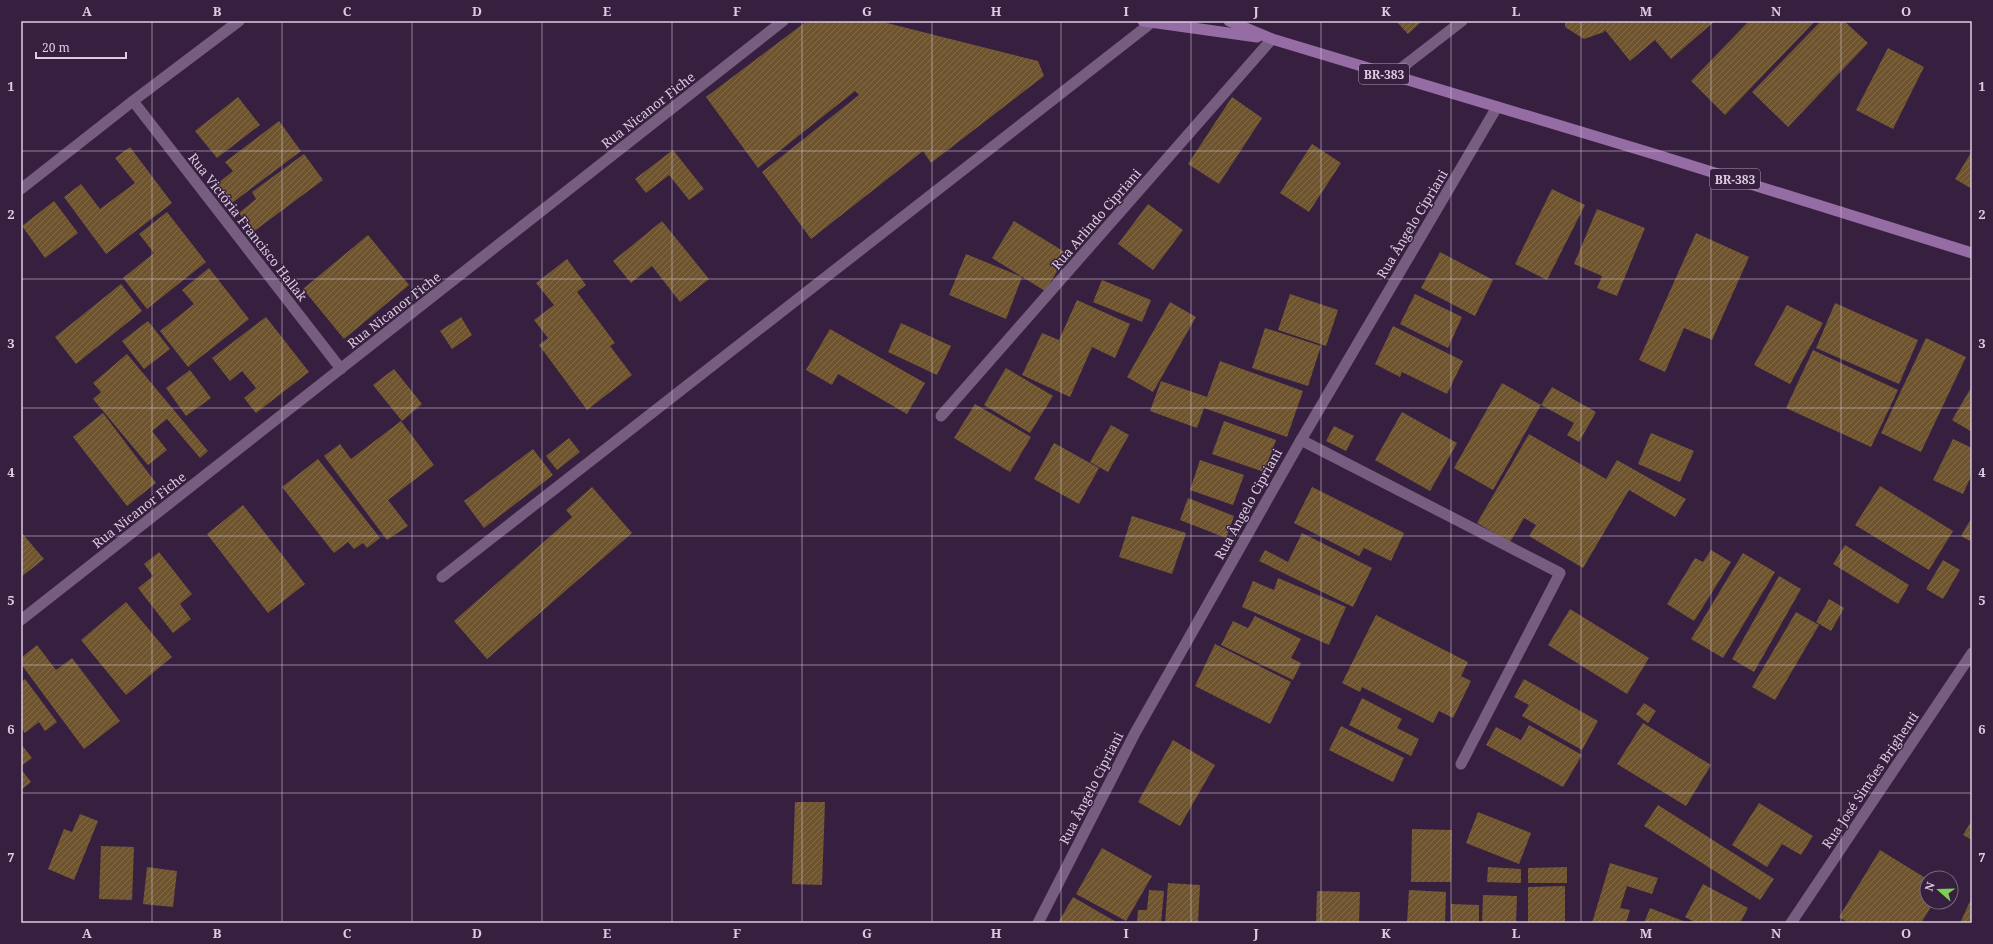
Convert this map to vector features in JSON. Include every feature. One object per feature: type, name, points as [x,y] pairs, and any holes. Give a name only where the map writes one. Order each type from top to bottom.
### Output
[{"type":"main road","name":"BR-383","points":[[1229,21],[1272,39],[1497,108],[1661,156],[1972,253]]},
{"type":"main road","name":"BR-383","points":[[1147,22],[1272,39]]},
{"type":"street","points":[[21,189],[133,101],[239,21]]},
{"type":"street","name":"Rua Nicanor Fiche","points":[[21,620],[783,21]]},
{"type":"street","points":[[1391,76],[1462,21]]},
{"type":"street","points":[[442,577],[1147,22]]},
{"type":"street","name":"Rua Arlindo Cipriani","points":[[940,416],[1272,39]]},
{"type":"street","name":"Rua Victória Francisco Hallak","points":[[133,101],[341,369]]},
{"type":"street","name":"Rua Ângelo Cipriani","points":[[1038,923],[1135,733],[1300,440],[1497,108]]},
{"type":"street","points":[[1300,440],[1560,573],[1461,764]]},
{"type":"street","name":"Rua José Simões Brighenti","points":[[1791,923],[1971,658]]},
{"type":"building","points":[[807,21],[879,21],[1038,61],[1044,76],[931,163],[923,151],[811,239],[762,172],[859,95],[855,91],[758,168],[706,97]]},
{"type":"building","points":[[1396,21],[1422,21],[1408,34]]},
{"type":"building","points":[[1565,21],[1715,21],[1671,59],[1655,40],[1630,61],[1605,30],[1604,32],[1584,39],[1565,27]]},
{"type":"building","points":[[1749,21],[1815,21],[1725,115],[1691,81]]},
{"type":"building","points":[[1821,21],[1844,21],[1868,43],[1788,127],[1752,92]]},
{"type":"building","points":[[1888,48],[1924,67],[1893,129],[1856,110]]},
{"type":"building","points":[[238,97],[260,125],[217,158],[195,131]]},
{"type":"building","points":[[1232,97],[1262,118],[1219,184],[1188,164]]},
{"type":"building","points":[[279,121],[301,151],[232,203],[217,184],[233,171],[225,162]]},
{"type":"building","points":[[1312,144],[1341,163],[1309,212],[1280,193]]},
{"type":"building","points":[[130,147],[172,203],[106,254],[64,197],[81,184],[100,209],[135,183],[115,158]]},
{"type":"building","points":[[673,150],[704,189],[689,200],[669,175],[646,193],[635,179]]},
{"type":"building","points":[[1972,151],[1972,189],[1955,179]]},
{"type":"building","points":[[304,154],[323,180],[253,232],[239,213],[256,199],[252,192]]},
{"type":"building","points":[[1552,189],[1585,205],[1547,280],[1515,264]]},
{"type":"building","points":[[54,201],[78,233],[45,258],[22,226]]},
{"type":"building","points":[[1148,204],[1183,230],[1153,270],[1118,244]]},
{"type":"building","points":[[1597,209],[1645,228],[1617,296],[1597,288],[1602,276],[1574,264]]},
{"type":"building","points":[[167,212],[206,262],[147,309],[123,278],[154,253],[139,234]]},
{"type":"building","points":[[662,221],[709,279],[680,302],[652,266],[631,283],[613,261]]},
{"type":"building","points":[[1014,221],[1068,254],[1045,291],[992,258]]},
{"type":"building","points":[[1696,233],[1749,257],[1712,340],[1684,328],[1665,372],[1639,360]]},
{"type":"building","points":[[368,235],[409,285],[344,339],[303,289]]},
{"type":"building","points":[[1440,252],[1493,280],[1475,316],[1421,288]]},
{"type":"building","points":[[966,254],[1022,277],[1006,319],[949,295]]},
{"type":"building","points":[[567,259],[586,285],[577,292],[615,343],[610,346],[632,375],[587,410],[539,345],[548,338],[534,320],[554,305],[536,283]]},
{"type":"building","points":[[209,268],[249,319],[188,367],[160,331],[194,304],[182,290]]},
{"type":"building","points":[[1102,280],[1151,300],[1142,322],[1093,302]]},
{"type":"building","points":[[121,284],[142,311],[76,364],[55,337]]},
{"type":"building","points":[[1290,294],[1338,310],[1326,346],[1278,330]]},
{"type":"building","points":[[1415,294],[1462,317],[1448,348],[1400,324]]},
{"type":"building","points":[[1077,300],[1130,324],[1115,358],[1092,347],[1070,397],[1022,375],[1042,333],[1059,340]]},
{"type":"building","points":[[1170,302],[1196,317],[1153,392],[1127,377]]},
{"type":"building","points":[[1835,303],[1918,340],[1899,384],[1816,348]]},
{"type":"building","points":[[1787,305],[1823,323],[1790,384],[1754,365]]},
{"type":"building","points":[[266,317],[309,372],[256,413],[244,398],[256,388],[242,371],[230,381],[212,358]]},
{"type":"building","points":[[461,317],[472,335],[452,349],[440,331]]},
{"type":"building","points":[[148,321],[170,349],[144,369],[122,341]]},
{"type":"building","points":[[901,323],[951,346],[937,375],[888,352]]},
{"type":"building","points":[[1393,326],[1463,361],[1447,394],[1402,372],[1400,377],[1375,364]]},
{"type":"building","points":[[1265,328],[1321,346],[1308,386],[1252,368]]},
{"type":"building","points":[[830,329],[925,383],[907,414],[838,374],[832,385],[806,370]]},
{"type":"building","points":[[1926,338],[1966,357],[1921,452],[1881,433]]},
{"type":"building","points":[[1813,350],[1898,390],[1871,447],[1786,408]]},
{"type":"building","points":[[127,354],[208,451],[200,458],[167,419],[152,431],[167,450],[148,465],[93,399],[101,392],[93,383]]},
{"type":"building","points":[[1220,361],[1303,391],[1287,437],[1204,408],[1197,428],[1150,411],[1161,381],[1207,397]]},
{"type":"building","points":[[1006,368],[1053,396],[1030,433],[984,405]]},
{"type":"building","points":[[394,369],[422,404],[402,421],[373,385]]},
{"type":"building","points":[[190,370],[211,398],[186,416],[166,388]]},
{"type":"building","points":[[1502,383],[1541,405],[1493,490],[1454,468]]},
{"type":"building","points":[[1972,386],[1972,432],[1952,420]]},
{"type":"building","points":[[1552,387],[1596,412],[1579,442],[1567,435],[1574,423],[1541,405]]},
{"type":"building","points":[[975,404],[1031,437],[1010,472],[954,438]]},
{"type":"building","points":[[1402,412],[1457,443],[1430,491],[1375,460]]},
{"type":"building","points":[[103,413],[156,483],[127,506],[73,437]]},
{"type":"building","points":[[401,421],[434,465],[388,500],[408,526],[387,540],[324,456],[340,444],[351,459]]},
{"type":"building","points":[[1224,421],[1276,440],[1264,472],[1212,454]]},
{"type":"building","points":[[1111,425],[1129,435],[1108,472],[1090,462]]},
{"type":"building","points":[[1334,426],[1354,436],[1346,451],[1326,441]]},
{"type":"building","points":[[1651,433],[1694,451],[1680,482],[1638,464]]},
{"type":"building","points":[[1529,434],[1606,479],[1617,460],[1686,499],[1675,517],[1629,490],[1583,568],[1529,536],[1536,525],[1524,518],[1510,542],[1477,523]]},
{"type":"building","points":[[569,438],[580,452],[557,470],[546,456]]},
{"type":"building","points":[[1953,439],[1972,448],[1972,474],[1963,494],[1933,480]]},
{"type":"building","points":[[1054,443],[1099,468],[1079,504],[1034,479]]},
{"type":"building","points":[[533,449],[553,475],[484,528],[464,501]]},
{"type":"building","points":[[318,459],[380,538],[367,548],[363,543],[354,549],[348,542],[334,553],[282,487]]},
{"type":"building","points":[[1200,460],[1244,475],[1233,505],[1190,490]]},
{"type":"building","points":[[1880,486],[1953,531],[1929,570],[1855,525]]},
{"type":"building","points":[[592,487],[632,533],[487,659],[454,621],[572,517],[566,510]]},
{"type":"building","points":[[1312,487],[1404,533],[1391,561],[1364,548],[1359,556],[1294,523]]},
{"type":"building","points":[[1188,498],[1234,516],[1226,538],[1180,520]]},
{"type":"building","points":[[243,505],[305,584],[268,613],[207,534]]},
{"type":"building","points":[[1132,516],[1186,533],[1172,574],[1119,557]]},
{"type":"building","points":[[1972,517],[1972,542],[1961,536]]},
{"type":"building","points":[[21,532],[44,559],[21,577]]},
{"type":"building","points":[[1302,533],[1372,568],[1353,607],[1259,561],[1265,550],[1288,562]]},
{"type":"building","points":[[1845,545],[1909,585],[1898,604],[1833,564]]},
{"type":"building","points":[[1711,550],[1731,562],[1694,621],[1667,604],[1695,558],[1703,562]]},
{"type":"building","points":[[159,552],[192,594],[180,604],[191,619],[173,633],[138,588],[153,576],[144,564]]},
{"type":"building","points":[[1743,553],[1775,572],[1723,658],[1691,639]]},
{"type":"building","points":[[1943,560],[1960,570],[1943,599],[1926,589]]},
{"type":"building","points":[[1779,576],[1801,589],[1754,672],[1732,659]]},
{"type":"building","points":[[1278,578],[1346,607],[1329,645],[1242,607],[1253,581],[1274,590]]},
{"type":"building","points":[[1829,599],[1844,608],[1831,631],[1816,622]]},
{"type":"building","points":[[126,602],[172,657],[126,695],[81,640]]},
{"type":"building","points":[[1570,609],[1649,658],[1627,694],[1548,645]]},
{"type":"building","points":[[1796,612],[1819,625],[1775,700],[1752,687]]},
{"type":"building","points":[[1376,615],[1468,662],[1461,676],[1471,681],[1453,718],[1439,711],[1433,723],[1362,687],[1360,692],[1342,683]]},
{"type":"building","points":[[1255,616],[1301,639],[1291,658],[1301,663],[1293,680],[1221,645],[1233,621],[1248,628]]},
{"type":"building","points":[[1215,644],[1291,682],[1270,724],[1195,686]]},
{"type":"building","points":[[37,645],[56,670],[72,658],[120,721],[84,749],[21,664],[21,658]]},
{"type":"building","points":[[25,679],[57,722],[45,731],[39,722],[25,733],[21,728],[21,682]]},
{"type":"building","points":[[1524,679],[1598,721],[1582,750],[1522,716],[1529,705],[1514,697]]},
{"type":"building","points":[[1362,698],[1402,719],[1397,728],[1419,739],[1411,756],[1349,725]]},
{"type":"building","points":[[1644,703],[1656,711],[1648,723],[1636,714]]},
{"type":"building","points":[[1643,723],[1711,765],[1686,806],[1617,764]]},
{"type":"building","points":[[1529,725],[1582,755],[1563,787],[1486,745],[1496,727],[1521,740]]},
{"type":"building","points":[[1341,726],[1404,758],[1393,782],[1329,750]]},
{"type":"building","points":[[1173,740],[1215,765],[1180,826],[1138,802]]},
{"type":"building","points":[[21,744],[32,758],[21,766]]},
{"type":"building","points":[[21,769],[31,782],[21,790]]},
{"type":"building","points":[[795,802],[825,802],[822,885],[792,884]]},
{"type":"building","points":[[1759,803],[1813,836],[1801,855],[1782,844],[1767,867],[1732,845]]},
{"type":"building","points":[[1658,805],[1774,879],[1760,900],[1644,826]]},
{"type":"building","points":[[1478,812],[1531,833],[1519,864],[1466,843]]},
{"type":"building","points":[[80,814],[98,821],[74,880],[48,869],[64,829],[72,832]]},
{"type":"building","points":[[1972,820],[1972,840],[1963,835]]},
{"type":"building","points":[[1412,829],[1452,830],[1451,882],[1411,882]]},
{"type":"building","points":[[101,846],[134,847],[132,900],[99,899]]},
{"type":"building","points":[[1102,848],[1152,876],[1126,921],[1076,894]]},
{"type":"building","points":[[1880,850],[1919,874],[1919,910],[1929,910],[1921,923],[1849,923],[1839,917]]},
{"type":"building","points":[[1610,863],[1658,878],[1652,894],[1627,886],[1620,908],[1630,910],[1626,923],[1592,923]]},
{"type":"building","points":[[147,867],[177,871],[173,907],[143,904]]},
{"type":"building","points":[[1488,867],[1521,869],[1521,883],[1487,882]]},
{"type":"building","points":[[1567,867],[1567,883],[1528,883],[1528,868]]},
{"type":"building","points":[[1168,883],[1200,885],[1198,923],[1165,923]]},
{"type":"building","points":[[1703,884],[1748,908],[1740,923],[1696,923],[1685,917]]},
{"type":"building","points":[[1565,886],[1565,923],[1528,923],[1528,887]]},
{"type":"building","points":[[1149,890],[1164,891],[1161,923],[1137,923],[1138,910],[1147,910]]},
{"type":"building","points":[[1409,890],[1446,892],[1445,923],[1407,923]]},
{"type":"building","points":[[1317,891],[1360,892],[1359,923],[1316,923]]},
{"type":"building","points":[[1483,895],[1517,896],[1516,923],[1482,923]]},
{"type":"building","points":[[1073,897],[1118,923],[1058,923]]},
{"type":"building","points":[[1972,897],[1972,923],[1960,923]]},
{"type":"building","points":[[1451,904],[1479,905],[1479,923],[1451,923]]},
{"type":"building","points":[[1650,908],[1688,923],[1644,923]]}]
